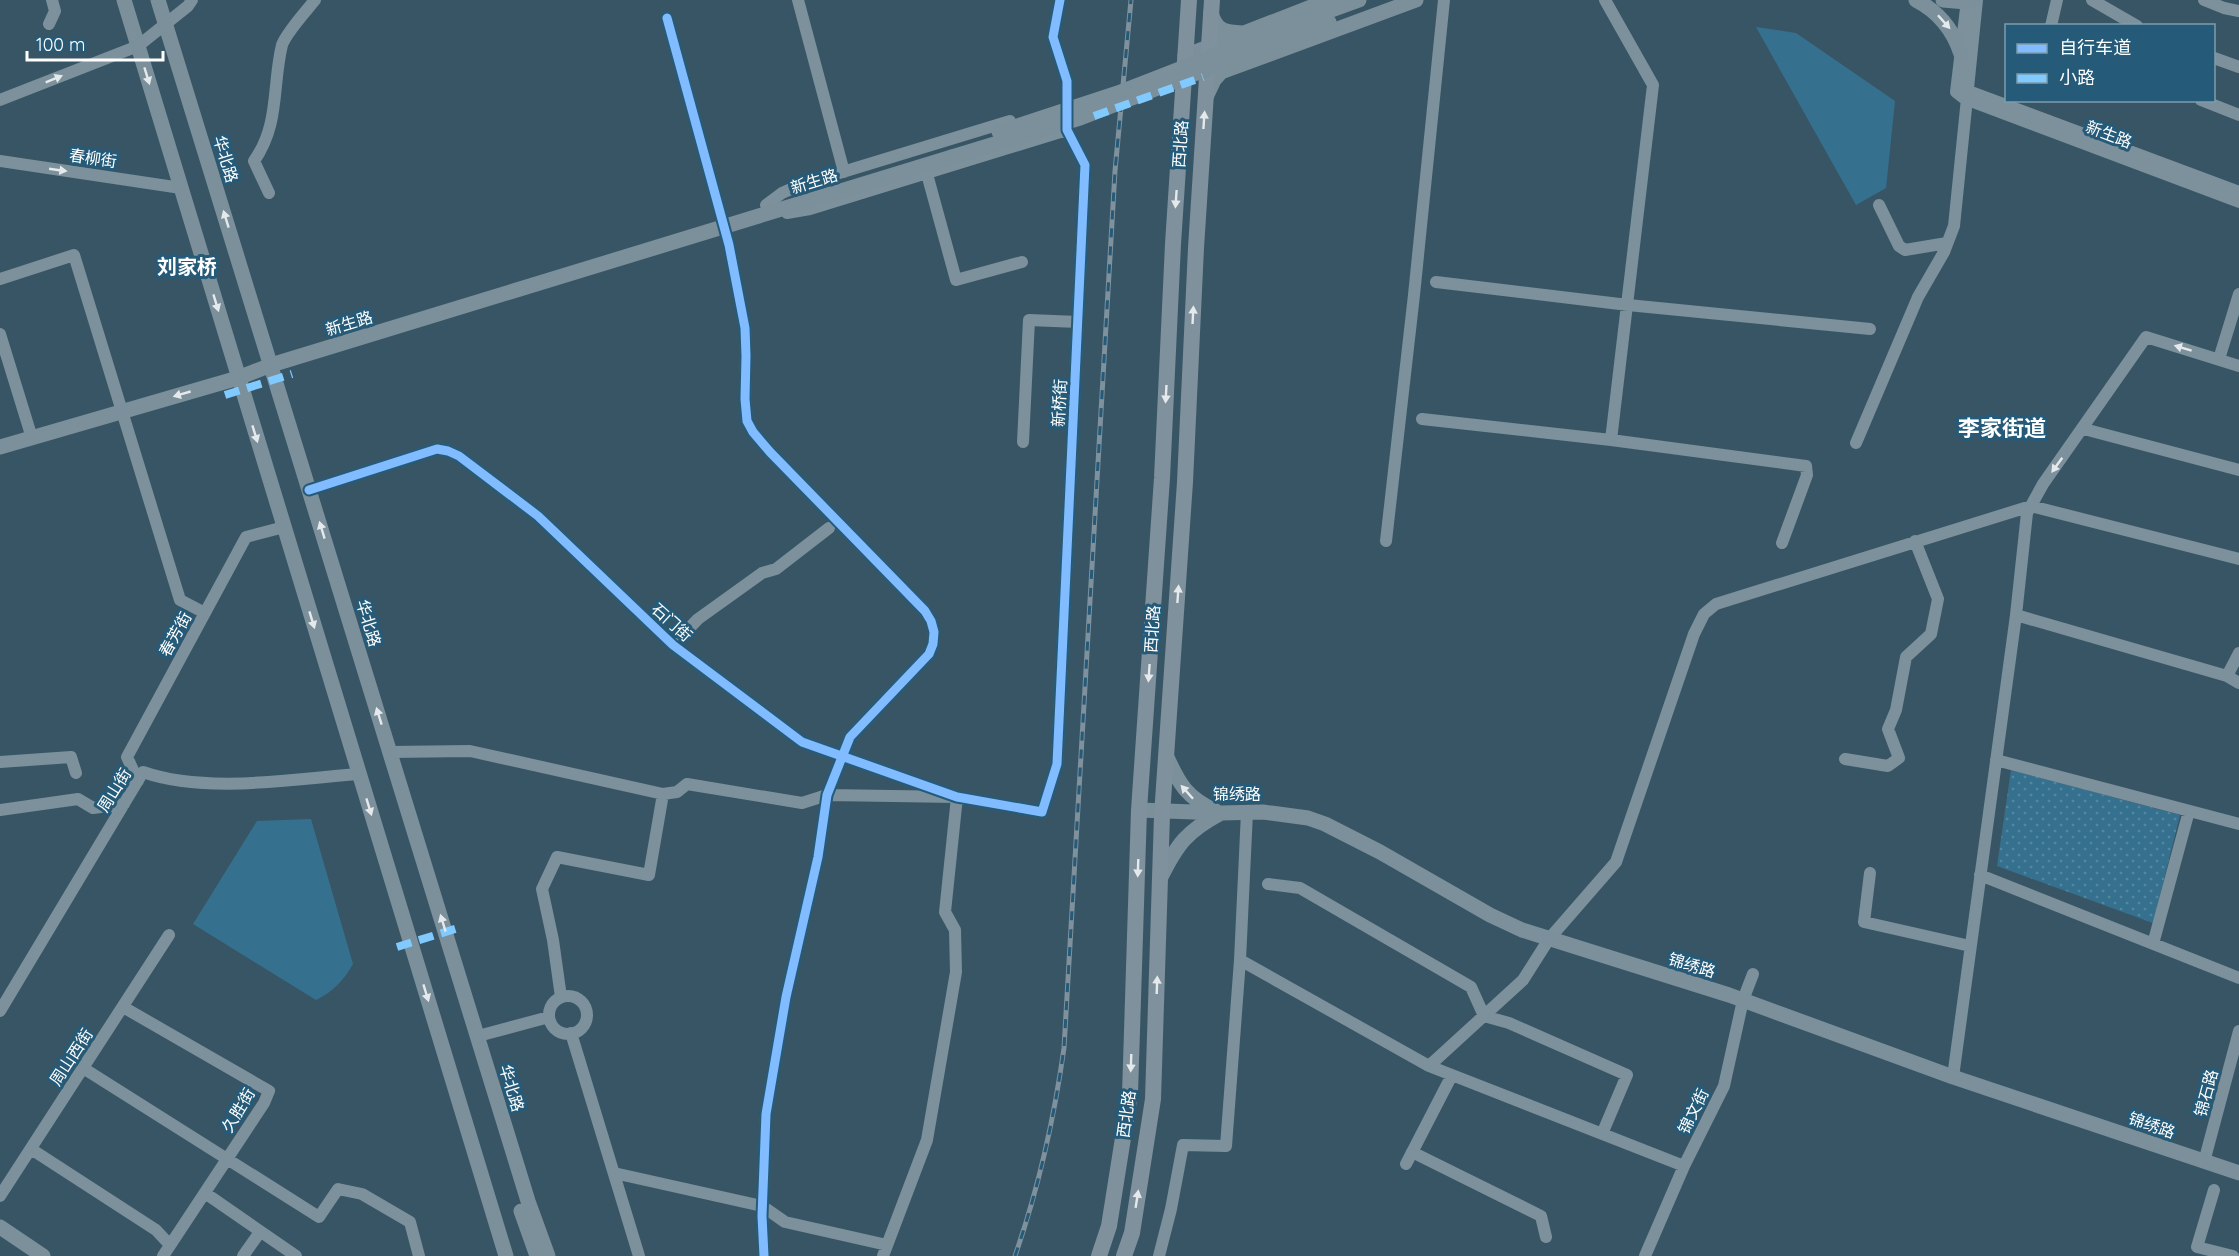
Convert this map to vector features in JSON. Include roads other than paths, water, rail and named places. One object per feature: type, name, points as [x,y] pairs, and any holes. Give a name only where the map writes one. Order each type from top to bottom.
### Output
[{"type":"highway","name":"西北路","points":[[1099,1256],[1109,1226],[1131,1094],[1139,810],[1162,478],[1197,52],[1212,6]]},
{"type":"highway","name":"西北路","points":[[1124,1256],[1132,1233],[1154,1099],[1163,811],[1185,482],[1206,97],[1214,70],[1197,52],[1188,8]]},
{"type":"main road","points":[[124,0],[506,1256]]},
{"type":"main road","name":"华北路","points":[[158,0],[528,1201],[548,1256]]},
{"type":"main road","name":"新生路","points":[[0,447],[238,378],[269,360],[951,152],[1080,118],[1328,11],[1359,0]]},
{"type":"main road","name":"新生路","points":[[1328,11],[1393,0]]},
{"type":"main road","points":[[1214,70],[1416,0]]},
{"type":"main road","points":[[1916,0],[1940,17],[1951,30],[1961,54]]},
{"type":"main road","points":[[1943,0],[1971,1]]},
{"type":"main road","points":[[1212,6],[1214,23],[1220,29],[1228,33],[1247,33]]},
{"type":"main road","points":[[1197,52],[1247,33],[1328,11]]},
{"type":"main road","points":[[1167,757],[1187,793],[1200,804],[1221,813]]},
{"type":"main road","name":"锦绣路","points":[[1139,810],[1288,813],[1325,824],[1380,852],[1490,915],[1522,930],[1743,1000],[1953,1077],[2239,1173]]},
{"type":"main road","points":[[1160,879],[1174,851],[1185,838],[1200,825],[1221,813]]},
{"type":"main road","name":"华北路","points":[[466,999],[477,1064],[537,1256]]},
{"type":"main road","points":[[438,1033],[460,1079],[499,1211],[515,1256]]},
{"type":"main road","points":[[0,1227],[43,1256]]},
{"type":"main road","points":[[0,1239],[26,1256]]},
{"type":"street","points":[[49,24],[55,11],[52,0]]},
{"type":"street","points":[[0,100],[138,46],[192,0]]},
{"type":"street","points":[[269,193],[254,161],[264,147],[272,124],[283,43],[315,0]]},
{"type":"street","points":[[798,0],[844,172]]},
{"type":"street","name":"新桥街","points":[[1042,812],[1058,764],[1084,165],[1067,130],[1067,81],[1053,37],[1060,0]]},
{"type":"street","points":[[1386,541],[1444,0]]},
{"type":"street","points":[[1605,0],[1653,85],[1611,440]]},
{"type":"street","points":[[2051,24],[2057,0]]},
{"type":"street","points":[[2092,0],[2134,24]]},
{"type":"street","points":[[2204,0],[2239,11]]},
{"type":"street","points":[[1963,94],[1961,54],[1971,1]]},
{"type":"street","points":[[1856,443],[1918,297],[1954,226],[1971,1]]},
{"type":"street","points":[[667,18],[723,223],[745,328],[745,410],[753,432],[925,611],[934,632],[933,644],[923,662],[850,737],[827,795],[818,856],[786,997],[766,1114],[762,1206],[764,1256]]},
{"type":"street","points":[[2215,58],[2239,67]]},
{"type":"street","name":"新生路","points":[[1963,94],[2239,192]]},
{"type":"street","name":"新生路","points":[[1963,94],[2239,202]]},
{"type":"street","points":[[2206,102],[2239,115]]},
{"type":"street","points":[[767,209],[782,193],[800,185],[1068,104]]},
{"type":"street","points":[[767,209],[810,209],[1067,130]]},
{"type":"street","name":"春柳街","points":[[0,161],[181,188]]},
{"type":"street","points":[[927,174],[956,280],[1023,262]]},
{"type":"street","points":[[1879,205],[1899,246],[1905,250],[1947,243]]},
{"type":"street","points":[[0,279],[74,255],[180,600],[205,613]]},
{"type":"street","points":[[1436,282],[1870,329]]},
{"type":"street","points":[[2219,359],[2239,294]]},
{"type":"street","points":[[1023,442],[1029,320],[1077,322]]},
{"type":"street","points":[[0,334],[32,438]]},
{"type":"street","points":[[1953,1077],[2016,615],[2025,522],[2031,506],[2043,484],[2084,429],[2146,337],[2239,366]]},
{"type":"street","points":[[1422,419],[1611,440],[1806,466],[1807,475],[1782,543]]},
{"type":"street","points":[[2084,429],[2239,470]]},
{"type":"street","name":"石门街","points":[[309,490],[437,449],[448,451],[459,456],[538,516],[673,645],[802,742],[957,797],[1042,812]]},
{"type":"street","points":[[1429,1066],[1523,980],[1549,939],[1616,862],[1694,634],[1704,614],[1716,604],[2031,506],[2239,559]]},
{"type":"street","name":"春芳街","points":[[138,781],[127,757],[246,537],[284,527]]},
{"type":"street","points":[[673,645],[698,619],[762,573],[776,569],[829,528]]},
{"type":"street","points":[[1845,759],[1888,766],[1899,758],[1888,729],[1896,710],[1906,657],[1931,634],[1938,599],[1915,541]]},
{"type":"street","points":[[2016,615],[2227,676],[2239,683]]},
{"type":"street","points":[[2227,676],[2239,653]]},
{"type":"street","points":[[390,752],[470,751],[663,794],[677,792],[687,784],[801,804],[827,795],[957,797],[945,912],[956,930],[956,972],[927,1140],[885,1251],[785,1222],[762,1206],[614,1173]]},
{"type":"street","points":[[0,762],[71,757],[76,773]]},
{"type":"street","points":[[1996,760],[2239,824]]},
{"type":"street","name":"周山街","points":[[0,1011],[143,771],[162,778],[227,784],[359,774]]},
{"type":"street","points":[[561,997],[553,940],[542,889],[557,857],[649,875],[663,794]]},
{"type":"street","points":[[0,810],[78,799],[93,808],[124,804]]},
{"type":"street","points":[[2153,944],[2189,811]]},
{"type":"street","points":[[1159,1256],[1183,1145],[1226,1146],[1240,960],[1247,812]]},
{"type":"street","points":[[1870,873],[1864,922],[1970,946]]},
{"type":"street","points":[[1980,875],[2239,978]]},
{"type":"street","points":[[1268,884],[1300,888],[1472,987],[1484,1017]]},
{"type":"street","name":"周山西街","points":[[0,1196],[169,935]]},
{"type":"street","points":[[1240,960],[1429,1066],[1684,1166]]},
{"type":"street","name":"锦文街","points":[[1645,1256],[1684,1166],[1724,1086],[1743,1000],[1753,974]]},
{"type":"street","points":[[561,997],[573,997],[584,1004],[586,1010],[585,1022],[571,1034],[559,1032],[549,1017],[552,1005],[561,997]]},
{"type":"street","name":"久胜街","points":[[123,1007],[268,1091],[264,1103],[163,1256]]},
{"type":"street","points":[[478,1036],[549,1017]]},
{"type":"street","points":[[1484,1017],[1509,1023],[1627,1075],[1602,1134]]},
{"type":"street","name":"锦石路","points":[[2204,1162],[2239,1031]]},
{"type":"street","points":[[571,1034],[639,1256]]},
{"type":"street","points":[[83,1068],[319,1217],[338,1189],[362,1194],[410,1222],[419,1256]]},
{"type":"street","points":[[1452,1075],[1409,1158],[1541,1216],[1546,1237]]},
{"type":"street","points":[[31,1149],[156,1230],[170,1245]]},
{"type":"street","points":[[2214,1190],[2198,1247],[2234,1256]]},
{"type":"street","points":[[205,1193],[296,1256]]},
{"type":"street","points":[[243,1256],[260,1232]]},
{"type":"railway","points":[[1015,1256],[1045,1153],[1064,1048],[1115,171],[1131,0]]},
{"type":"district","name":"刘家桥","points":[[187,267]]},
{"type":"district","name":"李家街道","points":[[2002,428]]}]
